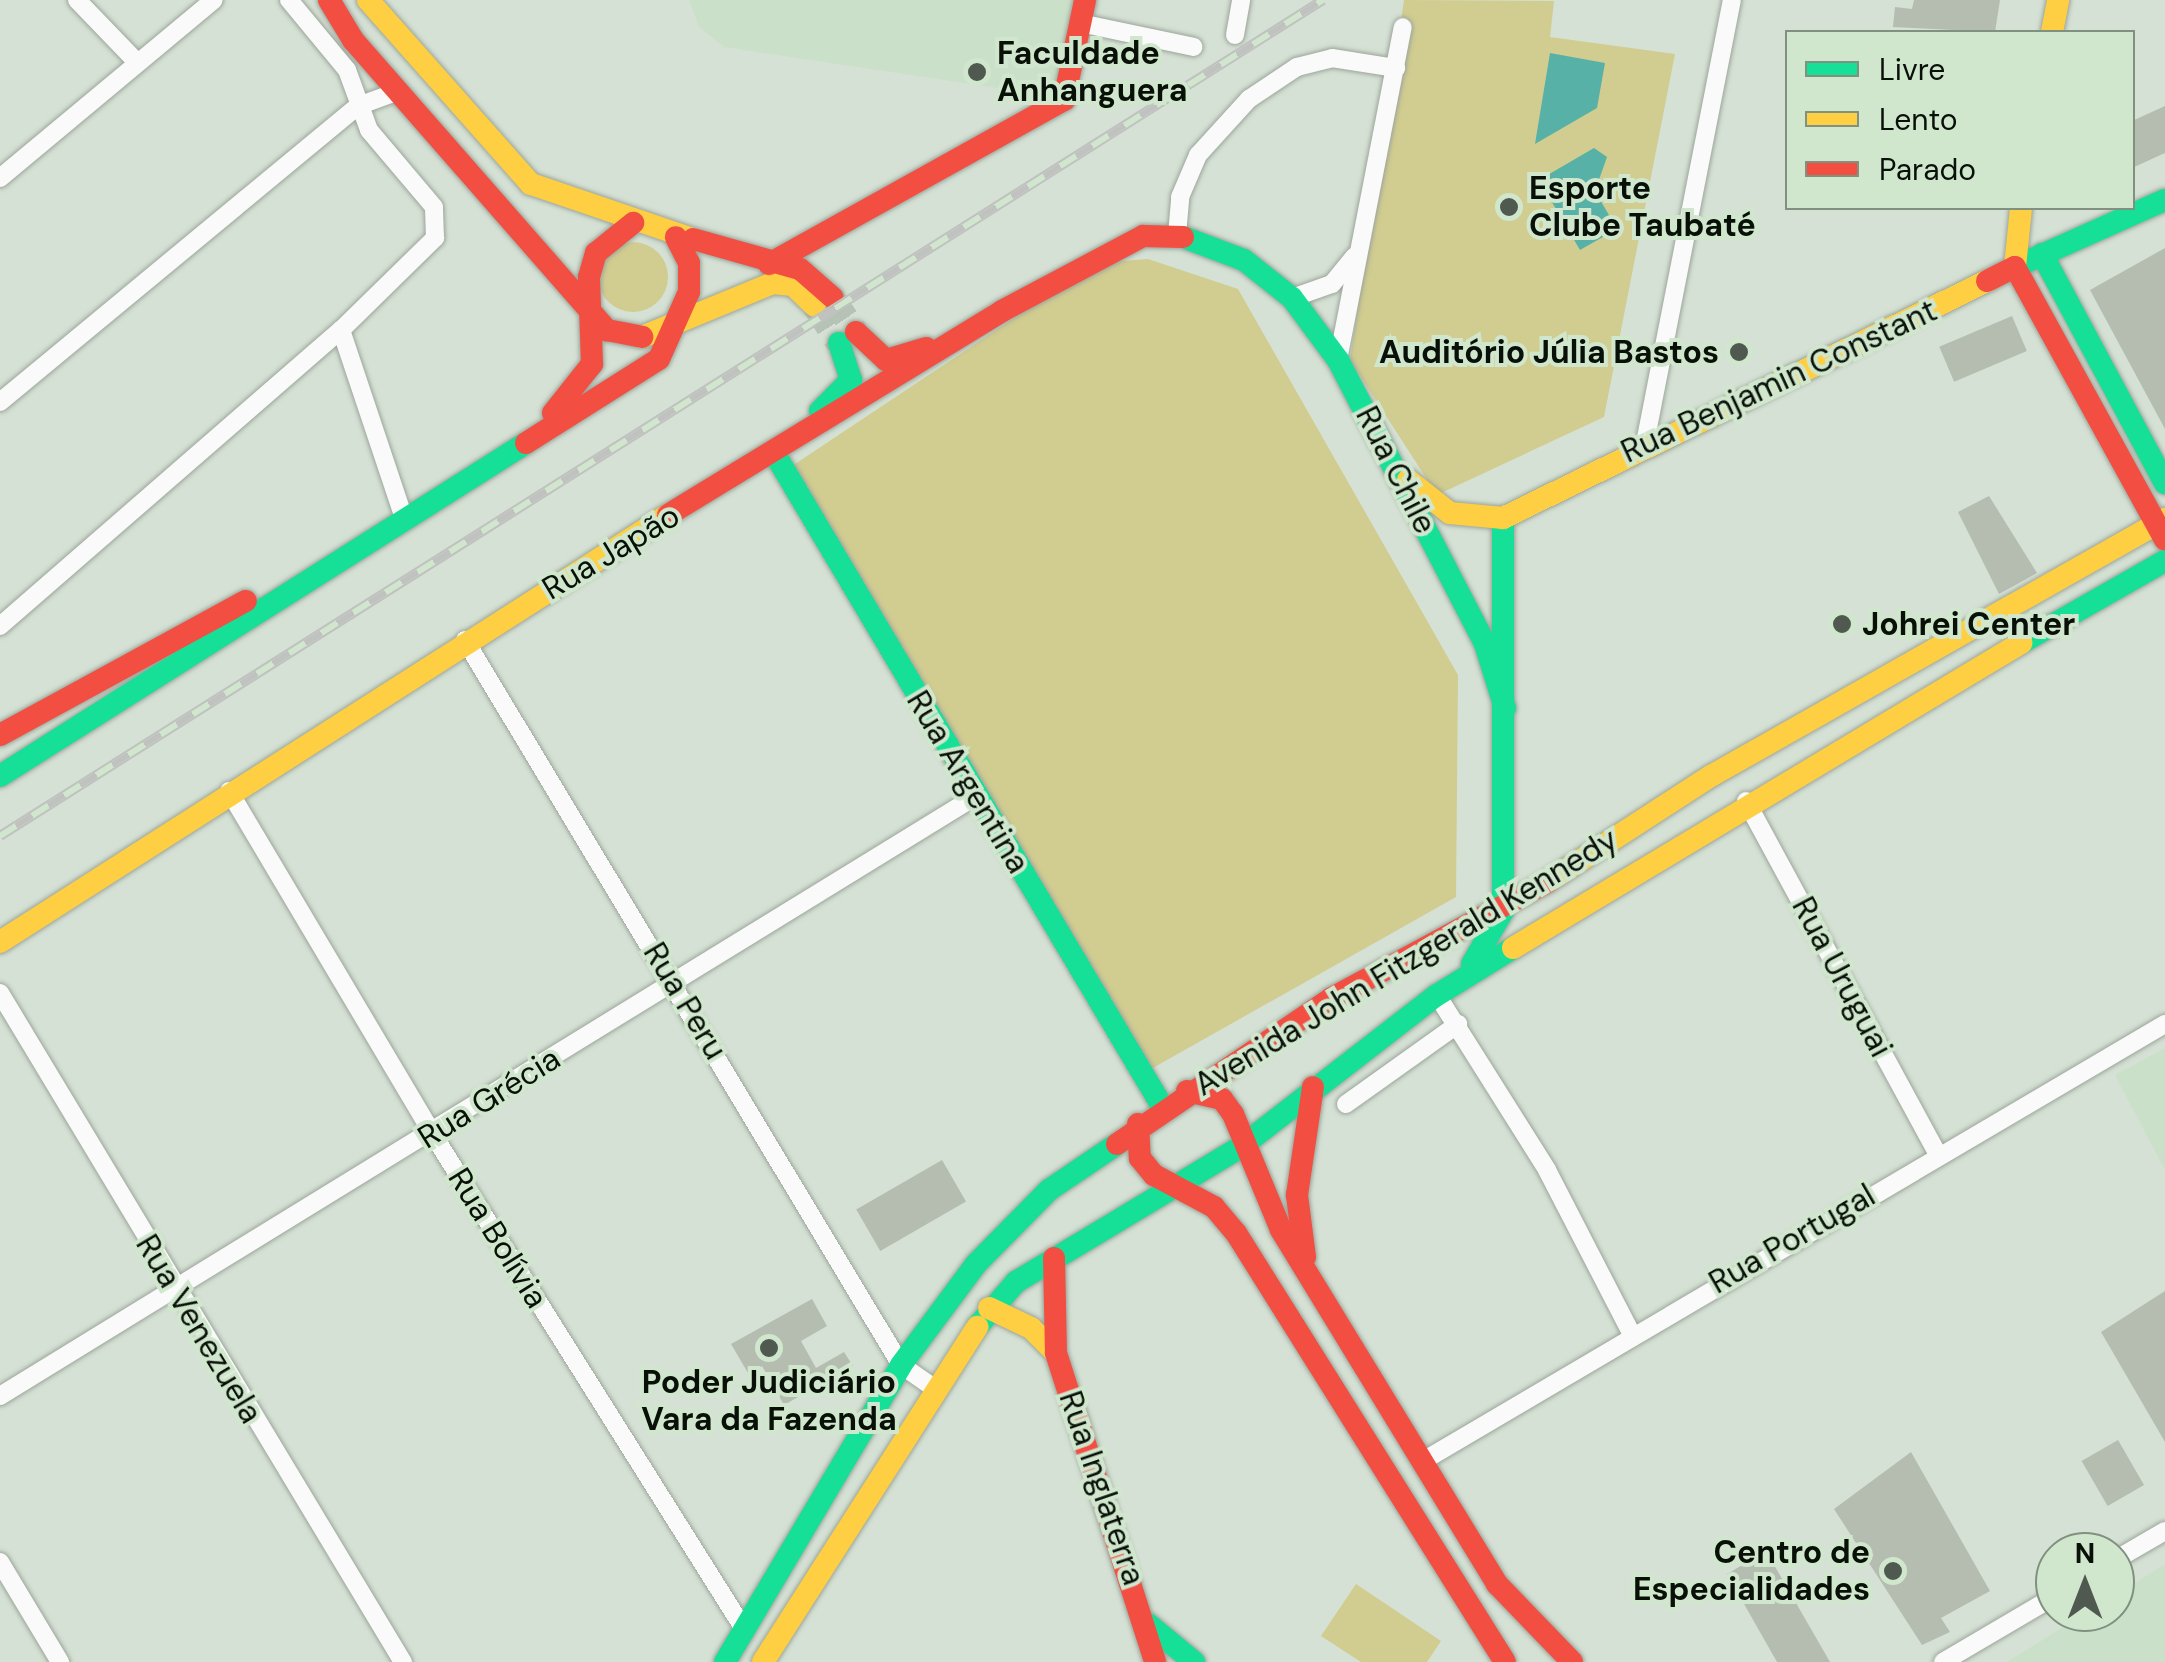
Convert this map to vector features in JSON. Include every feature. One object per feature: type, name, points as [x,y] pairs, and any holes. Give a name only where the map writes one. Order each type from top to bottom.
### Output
[{"type":"main road","points":[[329,0],[396,92],[591,319],[625,336],[649,339],[773,283],[793,286],[823,301],[800,269],[769,264],[633,223],[531,184],[368,0]]},
{"type":"main road","points":[[2052,30],[2058,0]]},
{"type":"main road","points":[[769,264],[1064,100],[1082,11]]},
{"type":"main road","name":"Rua Benjamin Constant","points":[[1502,518],[1645,443],[2014,267],[2165,200]]},
{"type":"main road","points":[[2020,219],[2165,484]]},
{"type":"main road","points":[[2020,219],[2014,267],[2162,528]]},
{"type":"main road","points":[[0,776],[403,516],[546,418],[586,380],[596,253],[633,223]]},
{"type":"main road","name":"Rua Chile","points":[[1177,235],[1244,260],[1292,298],[1338,360],[1485,644],[1505,708]]},
{"type":"main road","name":"Rua Japão","points":[[0,942],[465,640],[702,496],[776,456],[1002,311],[1117,247],[1177,235]]},
{"type":"main road","points":[[0,735],[403,516],[659,359],[676,329],[690,278],[676,236]]},
{"type":"main road","points":[[702,496],[842,395],[850,362],[847,338],[886,360],[1002,311]]},
{"type":"main road","name":"Rua Argentina","points":[[776,456],[1162,1106]]},
{"type":"main road","points":[[1400,474],[1450,513],[1502,518]]},
{"type":"main road","name":"Rua Chile","points":[[1502,518],[1503,912]]},
{"type":"main road","name":"Avenida John Fitzgerald Kennedy","points":[[724,1662],[901,1364],[976,1264],[1049,1190],[1162,1106],[1332,998],[1503,912],[1711,776],[2162,528]]},
{"type":"main road","name":"Avenida John Fitzgerald Kennedy","points":[[765,1661],[990,1308],[1054,1258],[1242,1146],[1313,1087],[1446,989],[1746,801],[2165,561]]},
{"type":"main road","points":[[1446,989],[1490,944],[1503,912]]},
{"type":"main road","points":[[1311,1281],[1297,1195],[1313,1087]]},
{"type":"main road","points":[[1187,1091],[1222,1100],[1311,1281],[1423,1461],[1526,1620],[1572,1662]]},
{"type":"main road","points":[[1138,1124],[1140,1158],[1178,1187],[1214,1207],[1236,1233],[1500,1656]]},
{"type":"main road","points":[[1054,1258],[1056,1353]]},
{"type":"main road","points":[[990,1308],[1032,1328],[1056,1353]]},
{"type":"main road","name":"Rua Inglaterra","points":[[1056,1353],[1148,1624],[1155,1662]]},
{"type":"main road","points":[[1500,1656],[1502,1623],[1526,1620]]},
{"type":"main road","name":"Rua Inglaterra","points":[[1148,1624],[1194,1662]]},
{"type":"street","points":[[77,0],[136,61]]},
{"type":"street","points":[[0,178],[214,0]]},
{"type":"street","points":[[0,626],[341,330],[434,238],[437,219],[358,106],[347,70],[289,0]]},
{"type":"street","points":[[1236,35],[1241,0]]},
{"type":"street","points":[[1645,443],[1732,0]]},
{"type":"street","points":[[1082,11],[1194,47]]},
{"type":"street","points":[[1338,360],[1403,27]]},
{"type":"street","points":[[1177,235],[1180,197],[1198,155],[1249,99],[1297,67],[1332,58],[1396,68]]},
{"type":"street","points":[[0,402],[358,106],[396,92]]},
{"type":"street","points":[[1292,298],[1332,284],[1357,252]]},
{"type":"street","points":[[341,330],[403,516]]},
{"type":"street","name":"Rua Peru","points":[[465,640],[901,1364]]},
{"type":"street","name":"Rua Bolívia","points":[[229,791],[432,1133],[744,1629]]},
{"type":"street","name":"Rua Grécia","points":[[0,1396],[176,1292],[976,796]]},
{"type":"street","name":"Rua Uruguai","points":[[1746,801],[1937,1154]]},
{"type":"street","points":[[1446,989],[1458,1024],[1548,1170],[1632,1333]]},
{"type":"street","name":"Rua Venezuela","points":[[0,993],[176,1292],[402,1662]]},
{"type":"street","points":[[1346,1104],[1458,1024]]},
{"type":"street","name":"Rua Portugal","points":[[1423,1461],[1632,1333],[2165,1024]]},
{"type":"street","points":[[901,1364],[937,1390]]},
{"type":"street","points":[[2135,1548],[2165,1531]]},
{"type":"street","points":[[0,1562],[51,1657]]},
{"type":"street","points":[[1943,1662],[2035,1608]]},
{"type":"shaded area","name":"Faculdade Anhanguera","points":[[689,0],[1076,0],[1059,97],[724,47],[699,27]]},
{"type":"shaded area","name":"Esporte Clube Taubaté","points":[[1404,0],[1554,1],[1550,37],[1675,54],[1604,417],[1437,495],[1350,360]]},
{"type":"shaded area","points":[[633,242],[657,253],[668,277],[657,301],[633,312],[609,301],[598,277],[609,253]]},
{"type":"shaded area","points":[[1148,259],[1238,289],[1458,675],[1456,897],[1151,1069],[792,466],[1073,279],[1110,262]]},
{"type":"shaded area","points":[[2165,1048],[2165,1170],[2115,1075]]},
{"type":"shaded area","points":[[2165,1564],[2165,1662],[2007,1662],[2055,1632],[2135,1632],[2135,1583]]},
{"type":"shaded area","points":[[1356,1584],[1441,1641],[1427,1662],[1361,1662],[1321,1636]]},
{"type":"water","points":[[1550,53],[1605,63],[1597,108],[1535,144]]},
{"type":"water","points":[[1594,148],[1607,157],[1595,191],[1617,229],[1580,250],[1539,180]]},
{"type":"building","points":[[1914,0],[2000,0],[1995,30],[1893,27],[1895,7],[1912,9]]},
{"type":"building","points":[[2165,106],[2165,153],[2135,167],[2135,120]]},
{"type":"building","points":[[2165,248],[2165,429],[2090,290]]},
{"type":"building","points":[[2012,316],[2027,351],[1954,382],[1939,347]]},
{"type":"building","points":[[1989,496],[2037,573],[1999,594],[1958,512]]},
{"type":"building","points":[[942,1160],[966,1202],[880,1251],[856,1210]]},
{"type":"building","points":[[2165,1291],[2165,1442],[2101,1332]]},
{"type":"building","name":"Poder Judiciário Vara da Fazenda","points":[[812,1299],[827,1326],[801,1341],[816,1368],[844,1352],[853,1366],[784,1405],[762,1366],[748,1373],[731,1344]]},
{"type":"building","points":[[2118,1440],[2144,1485],[2108,1506],[2082,1461]]},
{"type":"building","points":[[1911,1452],[1990,1591],[1941,1618],[1950,1632],[1922,1645],[1834,1509]]},
{"type":"building","points":[[1766,1551],[1830,1662],[1777,1662],[1727,1574]]},
{"type":"tunnel","points":[[832,297],[856,332]]},
{"type":"tunnel","points":[[815,306],[839,343]]},
{"type":"railway","points":[[0,836],[1323,0]]},
{"type":"traffic: fast","points":[[2015,267],[2165,200]]},
{"type":"traffic: fast","points":[[1183,237],[1244,260],[1292,298],[1338,360],[1485,644],[1505,708]]},
{"type":"traffic: fast","points":[[2042,254],[2165,483]]},
{"type":"traffic: fast","points":[[820,411],[851,380],[839,343]]},
{"type":"traffic: fast","points":[[0,776],[526,443]]},
{"type":"traffic: fast","points":[[776,456],[1162,1106]]},
{"type":"traffic: fast","points":[[1472,964],[1503,911],[1503,518]]},
{"type":"traffic: fast","points":[[2021,643],[2165,561]]},
{"type":"traffic: fast","points":[[977,1327],[1016,1282],[1242,1146],[1437,995],[1513,948]]},
{"type":"traffic: fast","points":[[725,1662],[901,1365],[976,1264],[1049,1190],[1117,1144]]},
{"type":"traffic: fast","points":[[1148,1624],[1194,1662]]},
{"type":"traffic: slow","points":[[368,0],[531,184],[693,239]]},
{"type":"traffic: slow","points":[[2052,30],[2058,0]]},
{"type":"traffic: slow","points":[[2015,267],[2021,210]]},
{"type":"traffic: slow","points":[[1408,480],[1450,513],[1503,518],[1987,281]]},
{"type":"traffic: slow","points":[[642,337],[773,283],[793,285],[815,306]]},
{"type":"traffic: slow","points":[[0,942],[668,515]]},
{"type":"traffic: slow","points":[[1547,882],[1711,776],[2165,519]]},
{"type":"traffic: slow","points":[[1513,948],[2021,643]]},
{"type":"traffic: slow","points":[[989,1308],[1031,1328],[1056,1353]]},
{"type":"traffic: slow","points":[[763,1662],[977,1327]]},
{"type":"traffic: jam","points":[[329,0],[353,40],[607,330],[642,337]]},
{"type":"traffic: jam","points":[[769,264],[1064,100],[1085,0]]},
{"type":"traffic: jam","points":[[553,413],[592,364],[589,277],[596,253],[633,223]]},
{"type":"traffic: jam","points":[[668,515],[1002,311],[1143,236],[1183,237]]},
{"type":"traffic: jam","points":[[526,443],[659,359],[689,292],[689,263],[676,237]]},
{"type":"traffic: jam","points":[[693,239],[800,269],[832,297]]},
{"type":"traffic: jam","points":[[1987,281],[2015,267],[2165,540]]},
{"type":"traffic: jam","points":[[856,332],[886,360],[926,348]]},
{"type":"traffic: jam","points":[[0,735],[246,601]]},
{"type":"traffic: jam","points":[[1117,1144],[1332,998],[1547,882]]},
{"type":"traffic: jam","points":[[1305,1257],[1297,1195],[1313,1087]]},
{"type":"traffic: jam","points":[[1187,1091],[1222,1099],[1233,1114],[1281,1230],[1497,1584],[1572,1662]]},
{"type":"traffic: jam","points":[[1138,1124],[1140,1158],[1154,1175],[1214,1207],[1236,1233],[1505,1662]]},
{"type":"traffic: jam","points":[[1054,1258],[1056,1353],[1155,1662]]},
{"type":"place","name":"Faculdade Anhanguera","points":[[977,72]]},
{"type":"place","name":"Esporte Clube Taubaté","points":[[1509,207]]},
{"type":"place","name":"Auditório Júlia Bastos","points":[[1739,352]]},
{"type":"place","name":"Johrei Center","points":[[1842,624]]},
{"type":"place","name":"Poder Judiciário Vara da Fazenda","points":[[769,1348]]},
{"type":"place","name":"Centro de Especialidades","points":[[1893,1571]]}]
